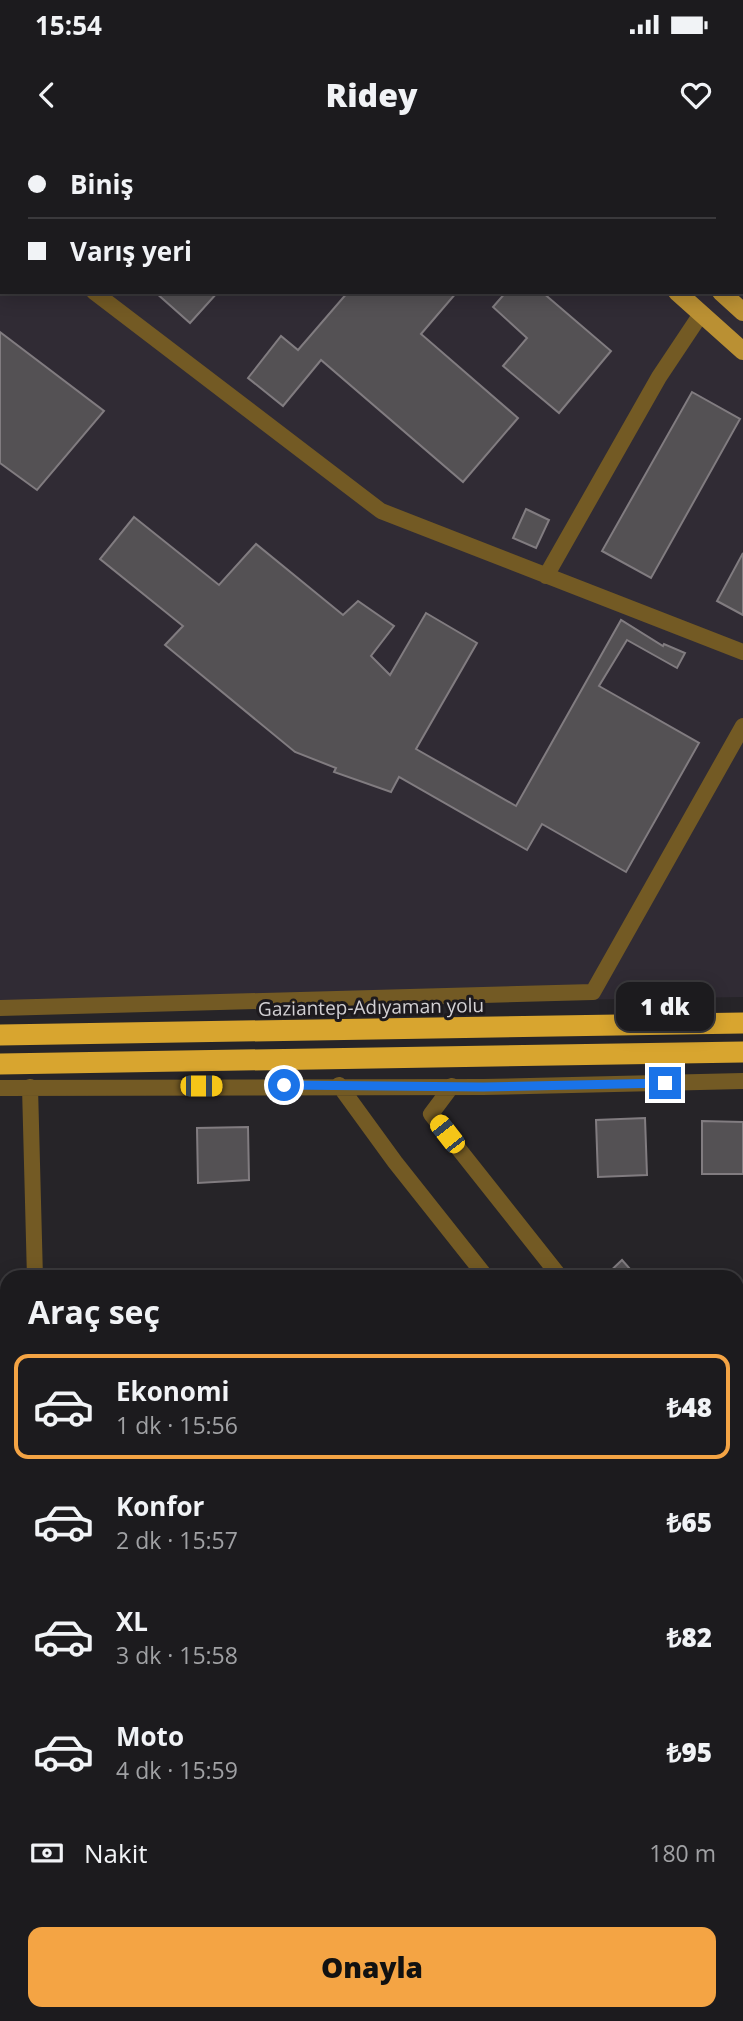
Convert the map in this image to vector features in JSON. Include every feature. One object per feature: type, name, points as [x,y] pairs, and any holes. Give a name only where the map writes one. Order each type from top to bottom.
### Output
[{"type":"highway","name":"Gaziantep-Adıyaman yolu","points":[[0,1035],[743,1023]]},
{"type":"highway","points":[[0,1064],[743,1052]]},
{"type":"main road","points":[[679,294],[743,351]]},
{"type":"main road","points":[[724,294],[741,306]]},
{"type":"street","points":[[97,294],[381,512],[743,652]]},
{"type":"street","points":[[546,576],[659,377],[701,313]]},
{"type":"street","points":[[0,1007],[593,992],[743,726]]},
{"type":"street","points":[[0,1088],[339,1085],[483,1087],[743,1081]]},
{"type":"street","points":[[339,1085],[395,1162],[481,1270]]},
{"type":"street","points":[[452,1086],[431,1114],[555,1270]]},
{"type":"street","points":[[30,1087],[35,1270]]},
{"type":"shaded area","points":[[0,294],[743,294],[743,997],[0,1010]]},
{"type":"building","points":[[157,294],[216,294],[190,323]]},
{"type":"building","points":[[346,294],[455,294],[421,334],[518,418],[463,482],[321,360],[283,406],[248,378],[281,336],[298,350]]},
{"type":"building","points":[[504,294],[544,294],[611,351],[559,413],[503,366],[527,338],[493,307]]},
{"type":"building","points":[[0,332],[104,411],[37,490],[0,463]]},
{"type":"building","points":[[692,392],[740,419],[651,578],[602,551]]},
{"type":"building","points":[[526,509],[549,520],[536,548],[513,538]]},
{"type":"building","points":[[134,517],[219,585],[256,544],[343,615],[358,601],[394,626],[371,656],[390,675],[426,613],[477,643],[416,749],[516,806],[621,620],[663,646],[664,644],[685,653],[677,668],[627,640],[599,686],[699,743],[626,872],[542,824],[527,850],[399,777],[391,792],[334,772],[336,768],[295,752],[165,645],[183,626],[100,559]]},
{"type":"building","points":[[743,553],[743,615],[717,601]]},
{"type":"building","points":[[645,1118],[647,1175],[598,1177],[596,1120]]},
{"type":"building","points":[[702,1121],[743,1122],[743,1174],[702,1174]]},
{"type":"building","points":[[248,1127],[249,1180],[198,1183],[197,1128]]},
{"type":"building","points":[[622,1260],[631,1270],[611,1270]]},
{"type":"route","points":[[284,1085],[483,1087],[665,1083]]}]
